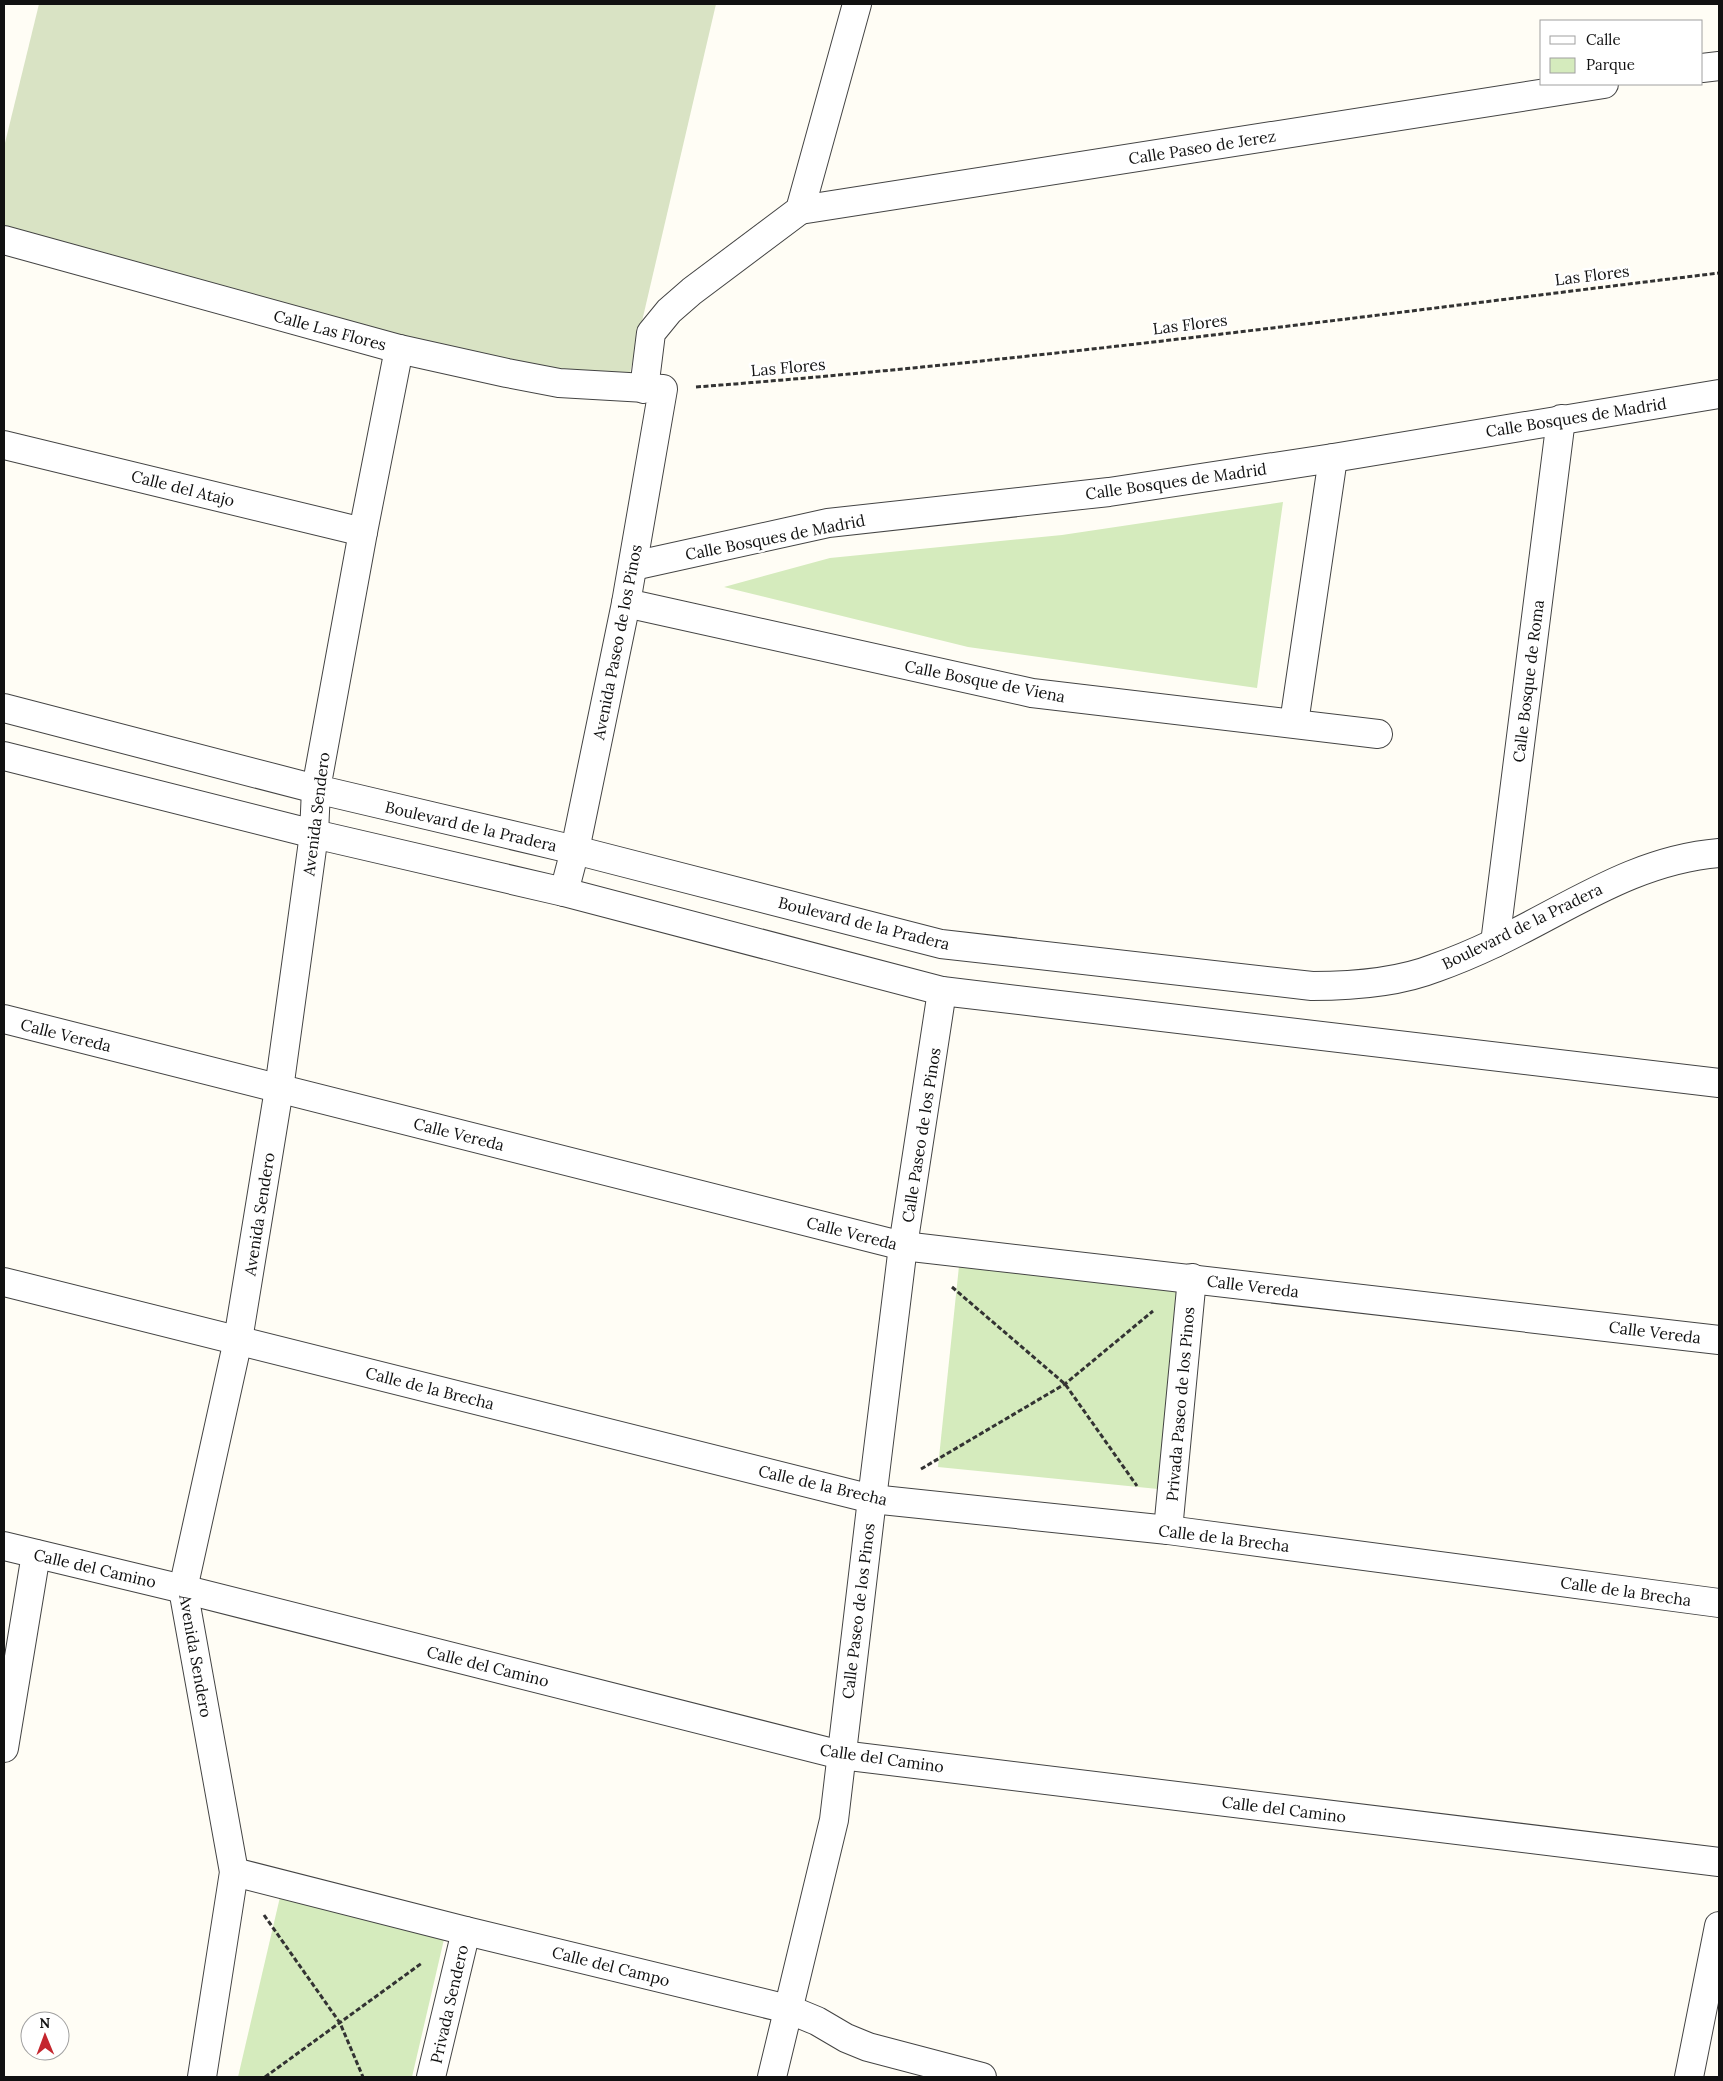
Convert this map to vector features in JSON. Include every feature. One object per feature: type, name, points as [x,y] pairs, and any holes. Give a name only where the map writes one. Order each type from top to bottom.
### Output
[{"type":"street","points":[[800,210],[857,4]]},
{"type":"street","points":[[1703,68],[1719,66]]},
{"type":"street","name":"Calle Paseo de Jerez","points":[[800,210],[1598,85]]},
{"type":"street","name":"Avenida Paseo de los Pinos","points":[[564,892],[575,850],[633,566],[653,389],[651,333],[669,311],[692,291],[800,210]]},
{"type":"street","name":"Calle Las Flores","points":[[4,240],[399,348],[559,383],[653,389]]},
{"type":"street","name":"Avenida Sendero","points":[[202,2077],[234,1872],[183,1589],[238,1340],[279,1089],[314,834],[316,789],[399,348]]},
{"type":"street","name":"Calle Bosques de Madrid","points":[[633,566],[828,523],[1109,492],[1333,458],[1719,394]]},
{"type":"street","name":"Calle Bosque de Roma","points":[[1495,943],[1561,419]]},
{"type":"street","name":"Calle del Atajo","points":[[4,445],[363,532]]},
{"type":"street","points":[[1294,723],[1333,458]]},
{"type":"street","name":"Calle Bosque de Viena","points":[[626,603],[1032,693],[1378,734]]},
{"type":"street","name":"Boulevard de la Pradera","points":[[4,708],[316,789],[575,850],[941,944],[1312,986],[1335,986],[1388,980],[1433,969],[1495,943],[1602,886],[1654,866],[1719,853]]},
{"type":"street","points":[[4,756],[314,834],[564,892],[942,991],[1719,1083]]},
{"type":"street","name":"Calle Paseo de los Pinos","points":[[772,2077],[834,1820],[904,1246],[942,991]]},
{"type":"street","name":"Calle Vereda","points":[[4,1019],[904,1246],[1719,1340]]},
{"type":"street","name":"Privada Paseo de los Pinos","points":[[1168,1530],[1192,1278]]},
{"type":"street","name":"Calle de la Brecha","points":[[4,1282],[872,1499],[1168,1530],[1719,1603]]},
{"type":"street","name":"Calle del Camino","points":[[4,1546],[183,1589],[841,1755],[1719,1862]]},
{"type":"street","points":[[4,1748],[36,1554]]},
{"type":"street","name":"Calle del Campo","points":[[234,1872],[466,1931],[788,2009],[817,2021],[846,2038],[868,2047],[982,2077]]},
{"type":"street","points":[[1689,2077],[1719,1926]]},
{"type":"street","name":"Privada Sendero","points":[[432,2077],[466,1931]]},
{"type":"path","name":"Las Flores","points":[[653,389],[798,379],[1080,350],[1719,272]]},
{"type":"path","points":[[872,1499],[1065,1384],[1192,1278]]},
{"type":"path","points":[[948,1284],[1065,1384],[1168,1530]]},
{"type":"path","points":[[234,1872],[340,2023],[363,2077]]},
{"type":"path","points":[[265,2077],[466,1931]]},
{"type":"green space","points":[[39,4],[716,4],[626,390],[4,242],[4,147]]},
{"type":"green space","points":[[1283,502],[1257,688],[968,647],[724,587],[830,558],[1062,535]]},
{"type":"green space","points":[[959,1266],[1189,1289],[1168,1490],[938,1467]]},
{"type":"green space","points":[[280,1897],[445,1935],[412,2077],[238,2077]]}]
